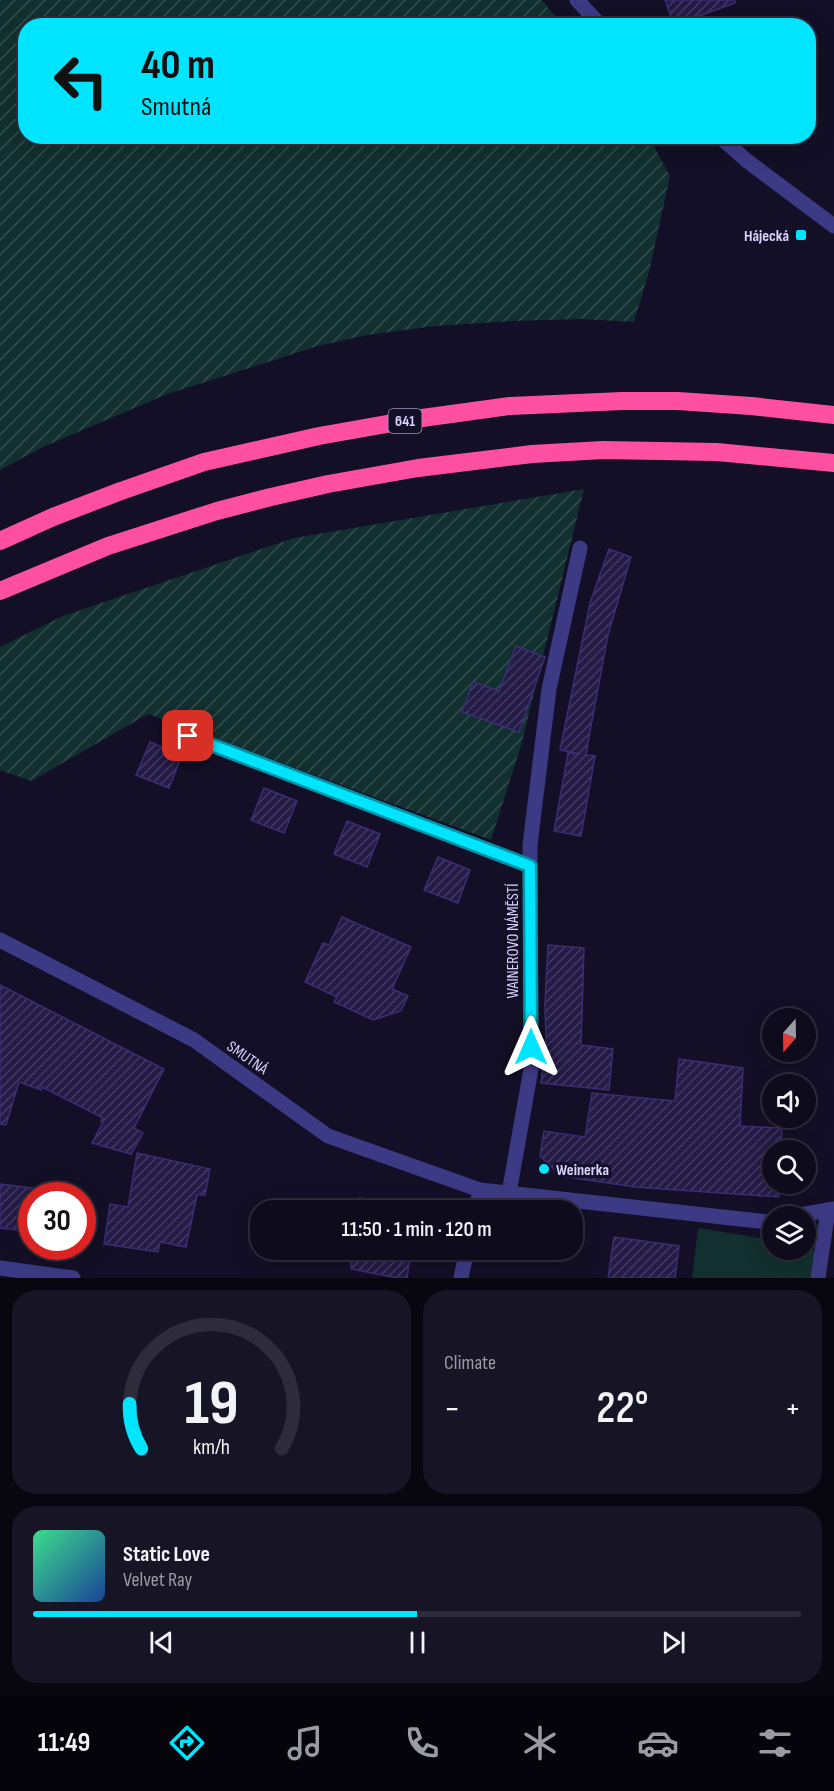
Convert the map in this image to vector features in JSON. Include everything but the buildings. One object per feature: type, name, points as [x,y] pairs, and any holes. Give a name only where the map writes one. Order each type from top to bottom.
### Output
[{"type":"highway","name":"641","points":[[0,541],[53,517],[204,462],[319,436],[415,419],[510,406],[622,401],[678,401],[830,414]]},
{"type":"highway","points":[[0,591],[108,546],[217,511],[271,496],[418,468],[532,454],[603,450],[717,452],[828,462]]},
{"type":"street","points":[[577,0],[594,18]]},
{"type":"street","points":[[728,144],[834,226]]},
{"type":"street","name":"WAINEROVO NÁMĚSTÍ","points":[[509,1193],[531,1070],[530,845],[549,689],[580,548]]},
{"type":"street","points":[[188,736],[530,866]]},
{"type":"street","name":"SMUTNÁ","points":[[0,940],[194,1040],[328,1136],[480,1190]]},
{"type":"street","points":[[478,1200],[480,1190],[762,1221]]},
{"type":"street","points":[[816,1212],[831,1209],[818,1278]]},
{"type":"street","points":[[460,1278],[464,1260]]},
{"type":"street","points":[[0,1268],[73,1278]]},
{"type":"green space","points":[[0,0],[542,0],[556,18],[18,18],[18,144],[653,144],[670,176],[649,272],[634,322],[582,319],[435,326],[368,335],[318,346],[165,395],[43,447],[0,470]]},
{"type":"green space","points":[[584,489],[521,746],[491,840],[148,714],[31,781],[0,770],[0,647],[63,616],[294,538]]},
{"type":"green space","points":[[698,1228],[762,1238],[762,1260],[814,1260],[811,1278],[692,1278]]},
{"type":"place","name":"Hájecká","points":[[801,235]]},
{"type":"place","name":"Weinerka","points":[[544,1169]]},
{"type":"route","points":[[188,736],[530,866],[531,1047]]}]
